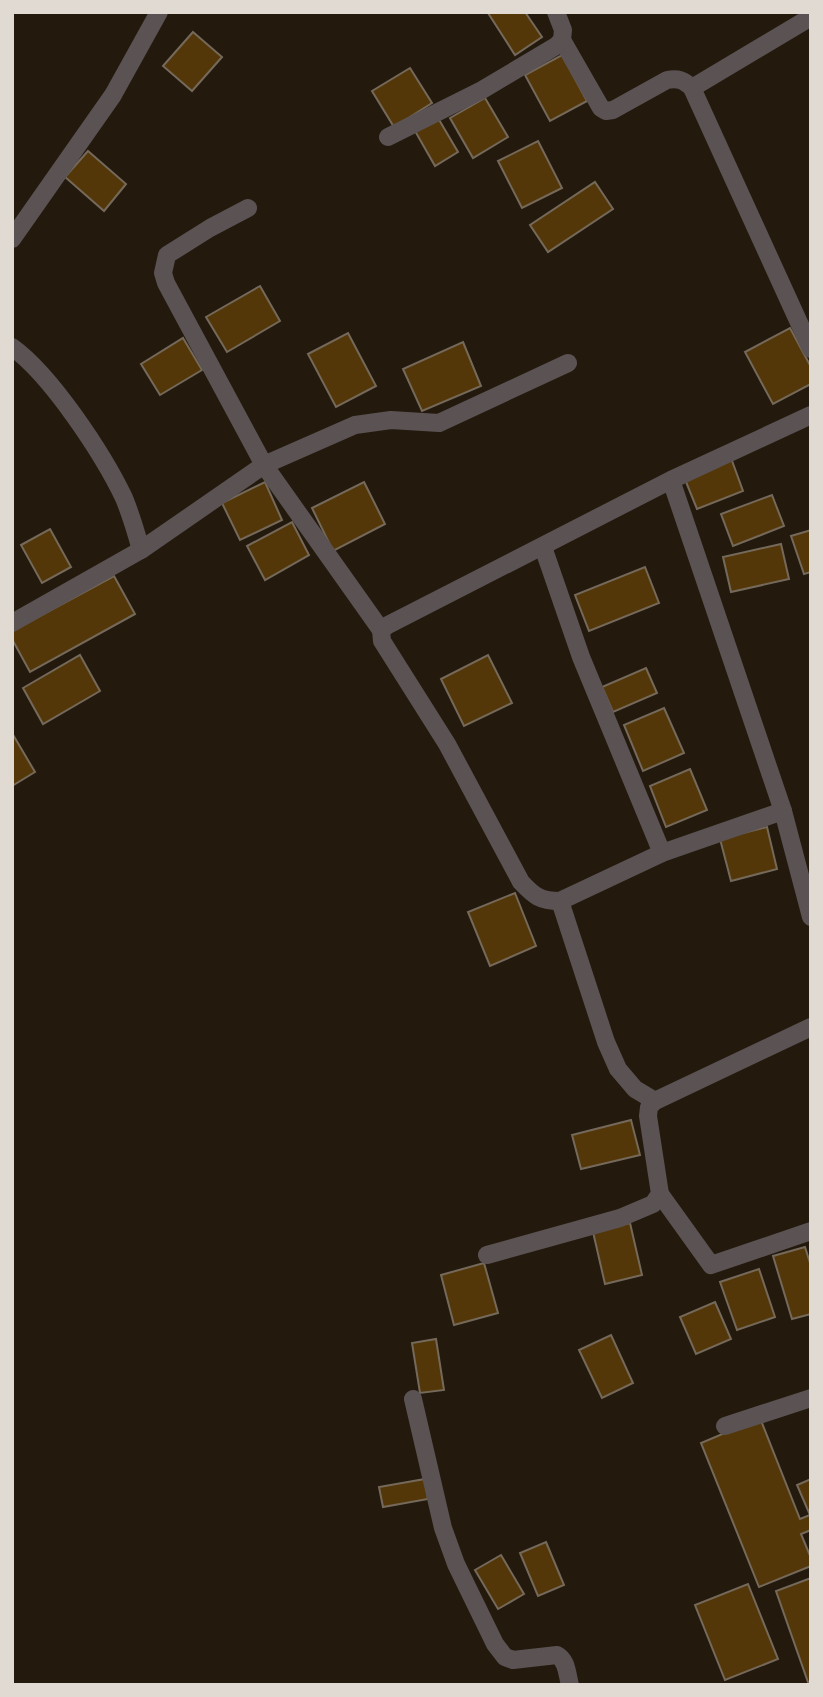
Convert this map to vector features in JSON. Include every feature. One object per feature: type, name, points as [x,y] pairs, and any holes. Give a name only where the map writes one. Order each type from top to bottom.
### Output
[{"type":"street","points":[[12,239],[113,95],[159,12]]},
{"type":"street","points":[[556,12],[563,30],[562,40],[601,108],[606,111],[613,110],[667,80],[677,79],[692,88],[811,349]]},
{"type":"street","points":[[692,88],[804,17]]},
{"type":"street","points":[[388,137],[482,90],[562,40]]},
{"type":"street","points":[[248,208],[167,255],[163,273],[166,283],[264,465],[381,630],[382,641],[447,744],[521,882],[535,897],[546,901],[560,901],[662,852],[783,811]]},
{"type":"street","points":[[12,346],[39,371],[59,395],[95,449],[123,496],[141,550]]},
{"type":"street","points":[[12,623],[141,550],[264,465],[355,425],[391,420],[439,423],[568,363]]},
{"type":"street","points":[[381,630],[671,480],[811,415]]},
{"type":"street","points":[[671,480],[783,811],[811,917]]},
{"type":"street","points":[[543,547],[581,657],[662,852]]},
{"type":"street","points":[[560,901],[606,1042],[618,1069],[635,1089],[655,1101]]},
{"type":"street","points":[[811,1027],[655,1101],[649,1107],[648,1116],[660,1194],[711,1265],[811,1231]]},
{"type":"street","points":[[487,1255],[620,1218],[653,1204],[660,1194]]},
{"type":"street","points":[[726,1426],[811,1398]]},
{"type":"street","points":[[413,1399],[443,1528],[456,1564],[495,1644],[505,1657],[513,1660],[557,1655],[561,1657],[570,1685]]},
{"type":"building","points":[[525,12],[542,37],[515,55],[488,13]]},
{"type":"building","points":[[193,32],[222,57],[192,91],[163,66]]},
{"type":"building","points":[[562,55],[587,101],[550,121],[525,75]]},
{"type":"building","points":[[410,68],[432,103],[394,127],[372,91]]},
{"type":"building","points":[[485,98],[508,137],[473,158],[450,118]]},
{"type":"building","points":[[438,118],[458,152],[435,166],[415,131]]},
{"type":"building","points":[[538,141],[562,188],[522,208],[498,161]]},
{"type":"building","points":[[88,151],[126,184],[104,211],[65,177]]},
{"type":"building","points":[[595,182],[613,209],[548,252],[530,225]]},
{"type":"building","points":[[260,286],[280,321],[227,352],[206,317]]},
{"type":"building","points":[[790,328],[811,367],[811,384],[773,404],[745,352]]},
{"type":"building","points":[[348,333],[376,386],[336,407],[308,354]]},
{"type":"building","points":[[183,338],[202,370],[160,395],[141,364]]},
{"type":"building","points":[[463,342],[481,386],[422,411],[403,369]]},
{"type":"building","points":[[731,458],[743,491],[697,509],[684,477]]},
{"type":"building","points":[[265,482],[282,520],[240,540],[222,503]]},
{"type":"building","points":[[364,482],[385,524],[333,551],[312,508]]},
{"type":"building","points":[[772,495],[784,526],[733,546],[721,514]]},
{"type":"building","points":[[292,522],[309,555],[265,580],[247,546]]},
{"type":"building","points":[[50,529],[71,567],[42,583],[21,545]]},
{"type":"building","points":[[811,530],[811,572],[804,574],[791,536]]},
{"type":"building","points":[[781,544],[789,579],[731,592],[723,557]]},
{"type":"building","points":[[645,567],[659,603],[589,631],[575,595]]},
{"type":"building","points":[[114,576],[135,614],[30,672],[12,639],[12,631]]},
{"type":"building","points":[[80,655],[100,691],[43,724],[23,688]]},
{"type":"building","points":[[488,655],[512,703],[464,726],[441,679]]},
{"type":"building","points":[[646,668],[657,693],[613,712],[602,687]]},
{"type":"building","points":[[664,708],[684,753],[643,771],[624,725]]},
{"type":"building","points":[[12,733],[35,772],[12,786]]},
{"type":"building","points":[[690,769],[707,810],[666,827],[650,786]]},
{"type":"building","points":[[767,827],[777,869],[731,881],[720,839]]},
{"type":"building","points":[[515,893],[536,946],[490,966],[468,912]]},
{"type":"building","points":[[631,1120],[640,1155],[581,1169],[572,1135]]},
{"type":"building","points":[[630,1223],[642,1275],[605,1284],[593,1232]]},
{"type":"building","points":[[805,1247],[811,1266],[811,1314],[792,1319],[773,1256]]},
{"type":"building","points":[[484,1263],[498,1313],[454,1325],[441,1275]]},
{"type":"building","points":[[759,1269],[775,1317],[737,1330],[720,1282]]},
{"type":"building","points":[[715,1302],[731,1339],[696,1354],[680,1317]]},
{"type":"building","points":[[611,1335],[633,1383],[602,1398],[579,1350]]},
{"type":"building","points":[[436,1339],[444,1390],[420,1393],[412,1343]]},
{"type":"building","points":[[760,1418],[800,1519],[810,1515],[797,1485],[811,1479],[811,1530],[801,1534],[811,1558],[811,1566],[759,1587],[701,1443]]},
{"type":"building","points":[[425,1479],[428,1499],[383,1507],[379,1487]]},
{"type":"building","points":[[546,1542],[564,1585],[538,1596],[520,1553]]},
{"type":"building","points":[[501,1555],[524,1594],[498,1609],[475,1570]]},
{"type":"building","points":[[811,1578],[811,1685],[809,1685],[776,1591]]},
{"type":"building","points":[[748,1584],[778,1659],[725,1680],[695,1605]]}]
